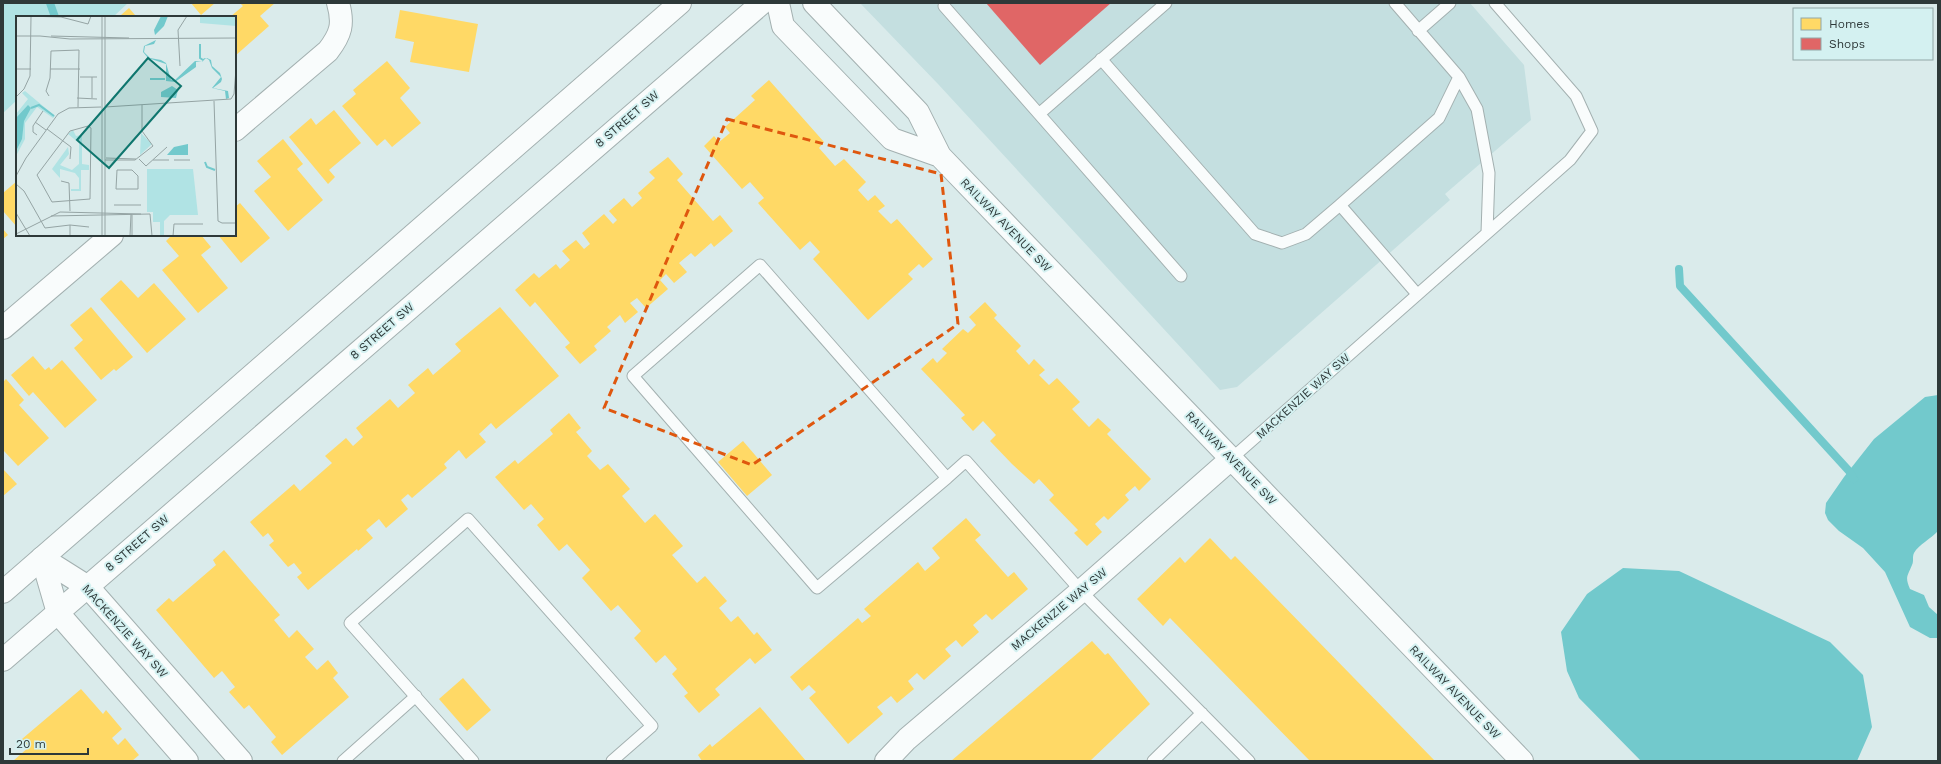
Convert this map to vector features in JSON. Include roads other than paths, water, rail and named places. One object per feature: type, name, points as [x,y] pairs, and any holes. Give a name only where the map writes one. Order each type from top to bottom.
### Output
[{"type":"street","points":[[236,129],[328,51],[338,37],[342,22],[338,3]]},
{"type":"street","points":[[3,592],[680,3]]},
{"type":"street","name":"8 STREET SW","points":[[3,660],[762,3]]},
{"type":"street","name":"RAILWAY AVENUE SW","points":[[778,3],[783,26],[892,139],[940,156]]},
{"type":"street","name":"RAILWAY AVENUE SW","points":[[814,3],[918,112],[940,156],[1522,761]]},
{"type":"street","points":[[3,328],[111,236]]},
{"type":"street","name":"MACKENZIE WAY SW","points":[[886,761],[907,739],[1081,591],[1231,460]]},
{"type":"street","points":[[42,558],[58,613],[188,761]]},
{"type":"street","name":"MACKENZIE WAY SW","points":[[42,558],[88,587],[240,761]]},
{"type":"lane","points":[[1039,114],[1166,3]]},
{"type":"lane","points":[[1394,3],[1459,77],[1477,109],[1490,173],[1487,233]]},
{"type":"lane","points":[[1418,30],[1450,3]]},
{"type":"lane","name":"MACKENZIE WAY SW","points":[[1231,460],[1570,160],[1592,131],[1576,96],[1496,3]]},
{"type":"lane","points":[[944,6],[1182,276]]},
{"type":"lane","points":[[1101,59],[1255,234],[1282,243],[1306,234],[1439,118],[1459,77]]},
{"type":"lane","points":[[1340,205],[1417,294]]},
{"type":"lane","points":[[947,478],[760,265],[633,376],[817,588],[947,478],[966,461],[1081,591],[1249,761]]},
{"type":"lane","points":[[473,761],[350,623],[468,518],[652,726],[612,761]]},
{"type":"lane","points":[[343,761],[416,696]]},
{"type":"lane","points":[[1153,761],[1202,713]]},
{"type":"waterway","points":[[50,3],[55,16]]},
{"type":"waterway","points":[[1679,269],[1680,286],[1849,471],[1854,479]]}]
